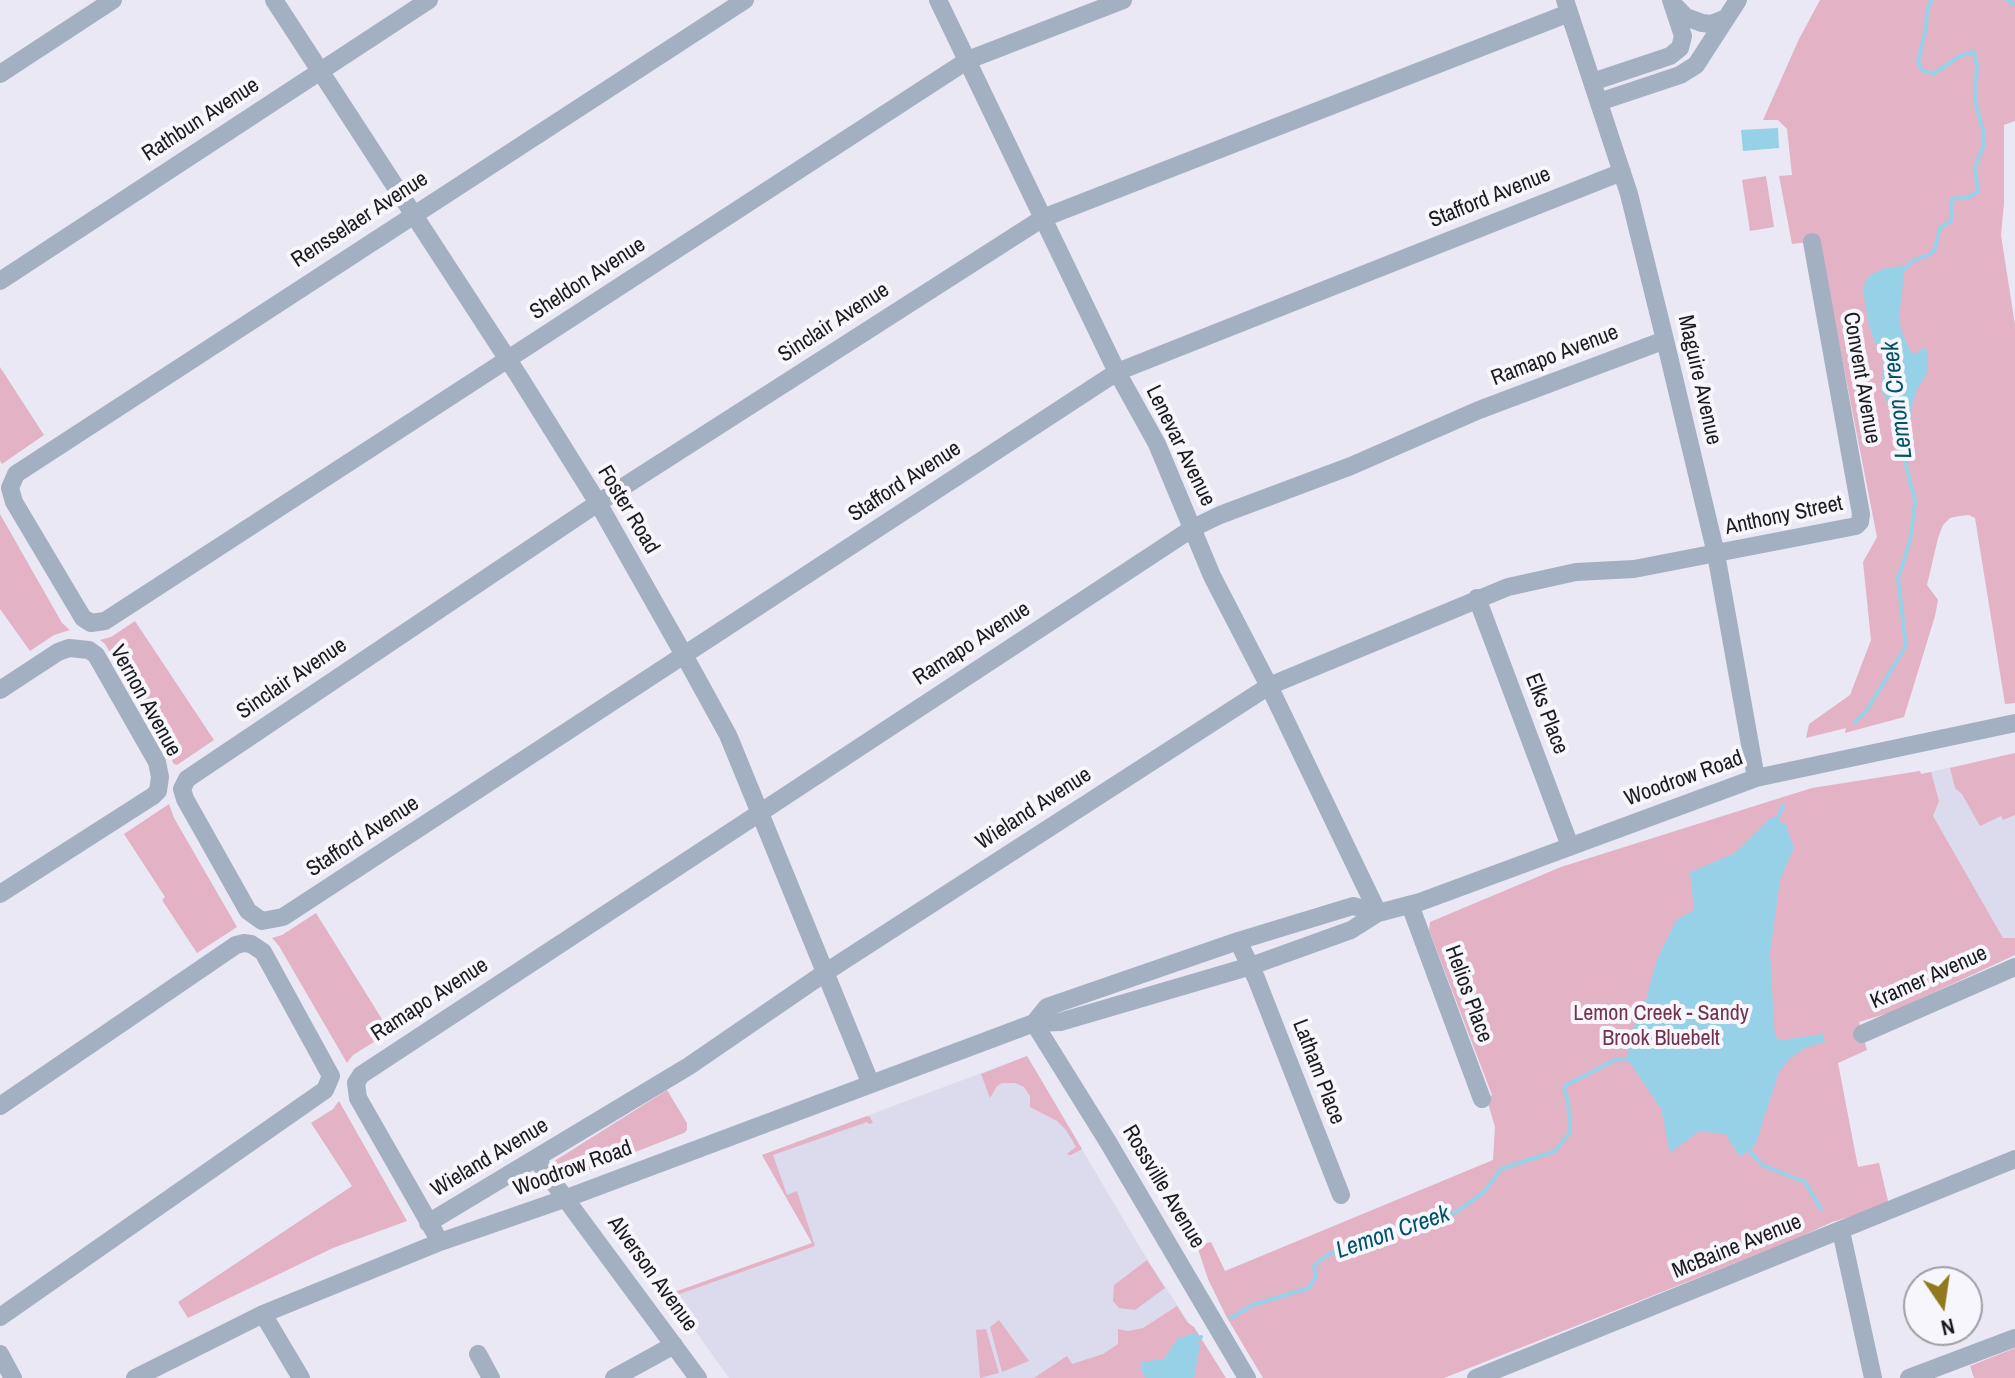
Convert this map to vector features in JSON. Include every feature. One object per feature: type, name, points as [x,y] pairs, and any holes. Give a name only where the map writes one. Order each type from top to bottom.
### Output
[{"type":"street","points":[[0,74],[113,0]]},
{"type":"street","name":"Foster Road","points":[[274,0],[598,503],[684,655],[728,735],[761,810],[870,1082]]},
{"type":"street","name":"Rathbun Avenue","points":[[0,281],[429,0]]},
{"type":"street","name":"Rensselaer Avenue","points":[[10,488],[16,474],[745,0]]},
{"type":"street","name":"Lenevar Avenue","points":[[938,0],[1117,372],[1157,444],[1212,576],[1269,686],[1378,913]]},
{"type":"street","name":"Sheldon Avenue","points":[[91,623],[105,621],[968,60],[1123,0]]},
{"type":"street","points":[[1599,102],[1680,75],[1696,65],[1738,0]]},
{"type":"street","points":[[1672,2],[1686,17],[1702,23],[1711,24],[1726,18]]},
{"type":"street","points":[[1592,82],[1670,56],[1680,48],[1683,36],[1672,2]]},
{"type":"street","name":"Maguire Avenue","points":[[1567,6],[1622,172],[1665,340],[1716,554],[1756,778]]},
{"type":"street","name":"Sinclair Avenue","points":[[183,784],[598,503],[1043,218],[1567,6]]},
{"type":"street","name":"Stafford Avenue","points":[[262,921],[283,917],[1117,372],[1622,172]]},
{"type":"street","name":"Convent Avenue","points":[[1812,242],[1860,522]]},
{"type":"street","name":"Ramapo Avenue","points":[[428,1223],[358,1098],[356,1083],[361,1075],[1193,528],[1351,466],[1455,420],[1665,340]]},
{"type":"street","name":"Vernon Avenue","points":[[10,488],[14,502],[77,611],[91,623]]},
{"type":"street","name":"Anthony Street","points":[[1716,554],[1850,528],[1860,522]]},
{"type":"street","name":"Wieland Avenue","points":[[428,1223],[689,1066],[826,972],[1269,686],[1477,598],[1541,578],[1576,572],[1634,569],[1716,554]]},
{"type":"street","name":"Elks Place","points":[[1477,598],[1570,846]]},
{"type":"street","name":"Vernon Avenue","points":[[0,690],[58,652],[80,648],[89,650],[96,655],[157,762],[160,784],[153,796],[0,894]]},
{"type":"street","name":"Woodrow Road","points":[[135,1378],[263,1314],[440,1242],[567,1198],[1034,1023],[1060,1022],[1251,966],[1351,930],[1378,913],[1410,905],[1756,778],[2015,723]]},
{"type":"street","name":"Vernon Avenue","points":[[183,784],[185,799],[248,911],[262,921]]},
{"type":"street","name":"Helios Place","points":[[1410,905],[1482,1099]]},
{"type":"street","name":"Woodrow Road","points":[[1034,1023],[1047,1007],[1238,941],[1353,906],[1378,913]]},
{"type":"street","name":"Latham Place","points":[[1238,941],[1251,966],[1341,1195]]},
{"type":"street","points":[[0,1106],[236,945],[251,944],[262,950],[329,1069],[331,1080],[325,1090],[0,1317]]},
{"type":"street","name":"Kramer Avenue","points":[[1862,1034],[2015,967]]},
{"type":"street","name":"Rossville Avenue","points":[[1034,1023],[1247,1378]]},
{"type":"street","name":"Alverson Avenue","points":[[536,1159],[698,1378]]},
{"type":"street","name":"McBaine Avenue","points":[[1476,1378],[2015,1159]]},
{"type":"street","points":[[428,1223],[440,1242]]},
{"type":"street","points":[[1841,1231],[1873,1378]]},
{"type":"street","points":[[263,1314],[301,1378]]},
{"type":"street","points":[[1909,1378],[2015,1338]]},
{"type":"street","points":[[614,1378],[674,1345]]},
{"type":"street","points":[[0,1354],[13,1378]]},
{"type":"street","points":[[478,1354],[491,1378]]},
{"type":"shaded area","points":[[2015,753],[2015,940],[2006,944],[1912,780],[1920,771],[1921,774]]},
{"type":"shaded area","points":[[1027,1056],[1142,1251],[1189,1323],[1051,1378],[729,1378],[669,1294],[812,1243],[762,1155]]},
{"type":"green space","points":[[1820,0],[2015,0],[2015,121],[2004,125],[2001,235],[2015,325],[2015,703],[2005,704],[1975,518],[1960,516],[1950,518],[1943,525],[1938,538],[1927,585],[1938,600],[1935,616],[1904,717],[1845,733],[1846,728],[1806,738],[1809,724],[1850,695],[1871,640],[1863,562],[1877,537],[1819,241],[1792,244],[1779,176],[1792,175],[1787,129],[1778,120],[1763,120]]},
{"type":"green space","points":[[1766,176],[1774,227],[1750,231],[1742,180]]},
{"type":"green space","points":[[0,367],[44,435],[2,464],[0,461]]},
{"type":"green space","points":[[0,514],[62,623],[70,630],[54,635],[30,651],[0,609]]},
{"type":"green space","points":[[135,621],[214,740],[177,765],[100,640],[111,637]]},
{"type":"green space","points":[[2015,753],[2015,815],[2003,820],[2001,816],[1980,826],[1962,794],[1955,788],[1950,768]]},
{"type":"green space","name":"Lemon Creek - Sandy Brook Bluebelt","points":[[1920,771],[1921,774],[1931,772],[1939,801],[1933,816],[2003,938],[2015,938],[2015,955],[1892,1012],[1859,1022],[1867,1050],[1838,1063],[1858,1167],[1879,1163],[1889,1205],[1832,1222],[1444,1378],[1263,1378],[1226,1316],[1208,1279],[1197,1246],[1211,1242],[1225,1271],[1493,1160],[1495,1127],[1487,1100],[1492,1095],[1429,930],[1430,922],[1561,867],[1812,788]]},
{"type":"green space","points":[[169,804],[237,927],[197,953],[124,834]]},
{"type":"green space","points":[[316,913],[390,1032],[353,1055],[347,1063],[272,938]]},
{"type":"green space","points":[[1027,1056],[1082,1149],[1071,1155],[1068,1153],[1076,1147],[1066,1130],[1057,1121],[1030,1107],[1030,1096],[1024,1087],[1002,1083],[990,1098],[981,1074]]},
{"type":"green space","points":[[667,1090],[687,1123],[684,1133],[566,1179],[562,1180],[551,1168],[556,1160]]},
{"type":"green space","points":[[339,1101],[407,1221],[333,1248],[188,1318],[178,1302],[352,1186],[311,1123],[333,1109]]},
{"type":"green space","points":[[867,1116],[873,1123],[867,1122],[773,1155],[787,1195],[797,1191],[815,1246],[671,1297],[669,1294],[812,1243],[762,1155]]},
{"type":"green space","points":[[1147,1260],[1165,1288],[1135,1310],[1119,1308],[1113,1301],[1114,1285]]},
{"type":"green space","points":[[1177,1306],[1226,1378],[1034,1378],[1067,1356],[1072,1364],[1103,1354],[1118,1344],[1118,1329],[1143,1328]]},
{"type":"green space","points":[[999,1320],[1029,1361],[1002,1372],[990,1327]]},
{"type":"green space","points":[[986,1329],[999,1373],[980,1378],[976,1330]]},
{"type":"green space","points":[[2015,1348],[2015,1378],[1974,1378],[1970,1366]]},
{"type":"water","points":[[1778,128],[1779,148],[1743,151],[1741,130]]},
{"type":"water","points":[[1905,266],[1899,318],[1901,329],[1910,351],[1916,354],[1924,347],[1928,353],[1928,371],[1916,392],[1912,407],[1912,434],[1902,452],[1897,450],[1897,424],[1882,391],[1883,352],[1874,341],[1869,326],[1863,291],[1871,274],[1889,267]]},
{"type":"water","points":[[1773,816],[1786,825],[1794,848],[1780,880],[1770,953],[1775,1037],[1781,1040],[1823,1034],[1825,1042],[1807,1047],[1789,1059],[1779,1072],[1755,1146],[1740,1157],[1725,1134],[1699,1131],[1670,1153],[1661,1109],[1628,1060],[1629,1037],[1645,1003],[1656,962],[1676,920],[1694,910],[1690,872],[1733,854]]},
{"type":"water","points":[[1198,1332],[1196,1342],[1200,1345],[1194,1378],[1146,1378],[1140,1368],[1142,1362],[1164,1359],[1177,1339]]},
{"type":"waterway","name":"Lemon Creek","points":[[1903,270],[1935,249],[1940,228],[1952,220],[1951,199],[1969,197],[1978,191],[1975,167],[1984,144],[1975,102],[1977,66],[1974,52],[1960,56],[1933,74],[1922,70],[1918,62],[1927,9],[1932,0]]},
{"type":"waterway","name":"Lemon Creek","points":[[2007,0],[2015,4]]},
{"type":"waterway","name":"Lemon Creek","points":[[1855,722],[1865,713],[1906,646],[1898,579],[1911,537],[1915,501],[1902,449]]},
{"type":"waterway","name":"Lemon Creek","points":[[1776,823],[1783,805]]},
{"type":"waterway","name":"Lemon Creek","points":[[1231,1318],[1252,1305],[1309,1288],[1316,1277],[1314,1266],[1327,1255],[1456,1212],[1484,1192],[1501,1169],[1555,1151],[1570,1132],[1566,1085],[1617,1059],[1628,1060],[1630,1057]]},
{"type":"waterway","points":[[1746,1147],[1762,1165],[1805,1182],[1821,1209]]},
{"type":"waterway","name":"Lemon Creek","points":[[1193,1345],[1201,1337]]}]
